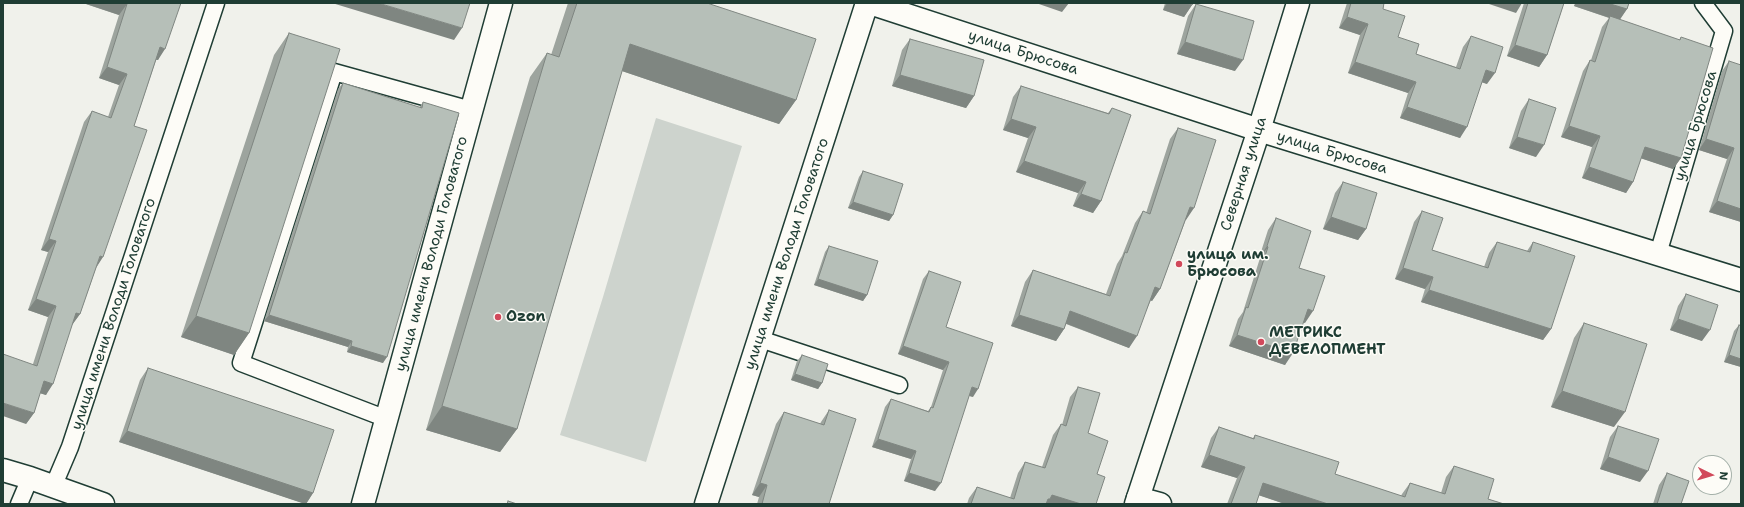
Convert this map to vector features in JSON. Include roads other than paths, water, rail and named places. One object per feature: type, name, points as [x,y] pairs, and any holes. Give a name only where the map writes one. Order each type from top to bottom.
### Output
[{"type":"street","name":"улица имени Володи Головатого","points":[[363,504],[501,3]]},
{"type":"street","name":"улица имени Володи Головатого","points":[[706,504],[867,3]]},
{"type":"street","name":"улица Брюсова","points":[[870,3],[1259,130],[1741,280]]},
{"type":"street","name":"Северная улица","points":[[1137,501],[1259,130],[1298,3]]},
{"type":"street","points":[[3,470],[103,504]]},
{"type":"street","points":[[1137,501],[1160,504]]},
{"type":"lane","name":"улица имени Володи Головатого","points":[[53,487],[70,447],[216,3]]},
{"type":"lane","name":"улица Брюсова","points":[[1658,254],[1724,31],[1703,3]]},
{"type":"lane","points":[[387,419],[241,363],[334,72],[471,110]]},
{"type":"lane","points":[[760,339],[899,385]]},
{"type":"lane","points":[[19,504],[30,478]]},
{"type":"place","name":"улица им. Брюсова","points":[[1179,264]]},
{"type":"place","name":"Ozon","points":[[498,317]]},
{"type":"place","name":"МЕТРИКС ДЕВЕЛОПМЕНТ","points":[[1261,342]]}]
